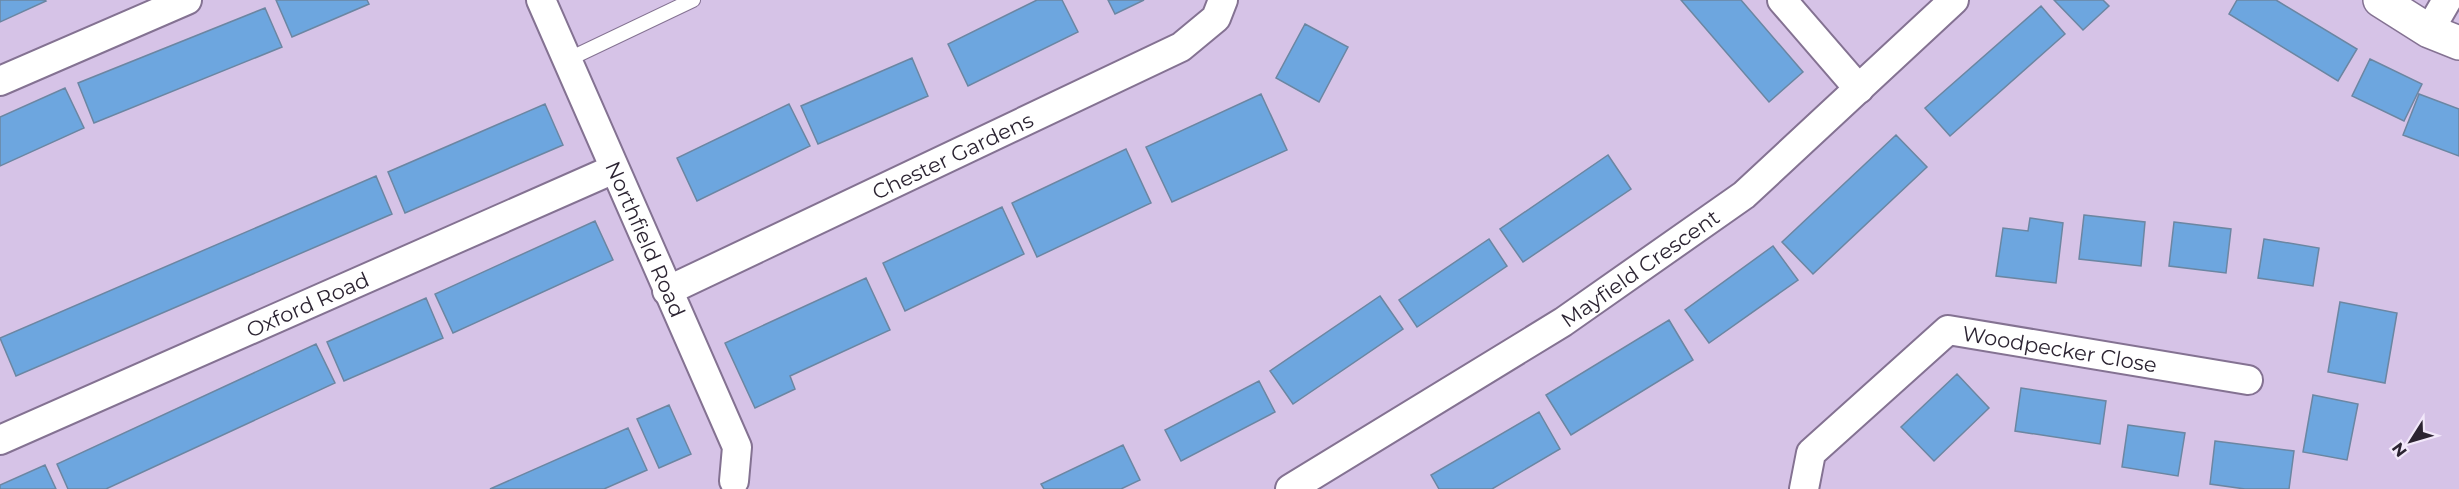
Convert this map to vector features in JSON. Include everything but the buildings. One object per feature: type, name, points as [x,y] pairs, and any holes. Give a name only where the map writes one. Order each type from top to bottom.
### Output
[{"type":"street","points":[[0,81],[187,0]]},
{"type":"street","name":"Northfield Road","points":[[541,0],[737,447],[730,486]]},
{"type":"street","name":"Chester Gardens","points":[[667,291],[1181,46],[1216,18],[1223,0]]},
{"type":"street","points":[[1782,0],[1859,89]]},
{"type":"street","name":"Mayfield Crescent","points":[[1290,489],[1332,479],[1563,322],[1744,195],[1954,0]]},
{"type":"street","points":[[2380,0],[2429,31],[2459,43]]},
{"type":"street","points":[[2429,31],[2447,0]]},
{"type":"street","name":"Oxford Road","points":[[0,440],[614,170]]},
{"type":"street","name":"Woodpecker Close","points":[[1804,489],[1811,453],[1948,330],[2248,380]]},
{"type":"lane","points":[[567,60],[693,0]]}]
